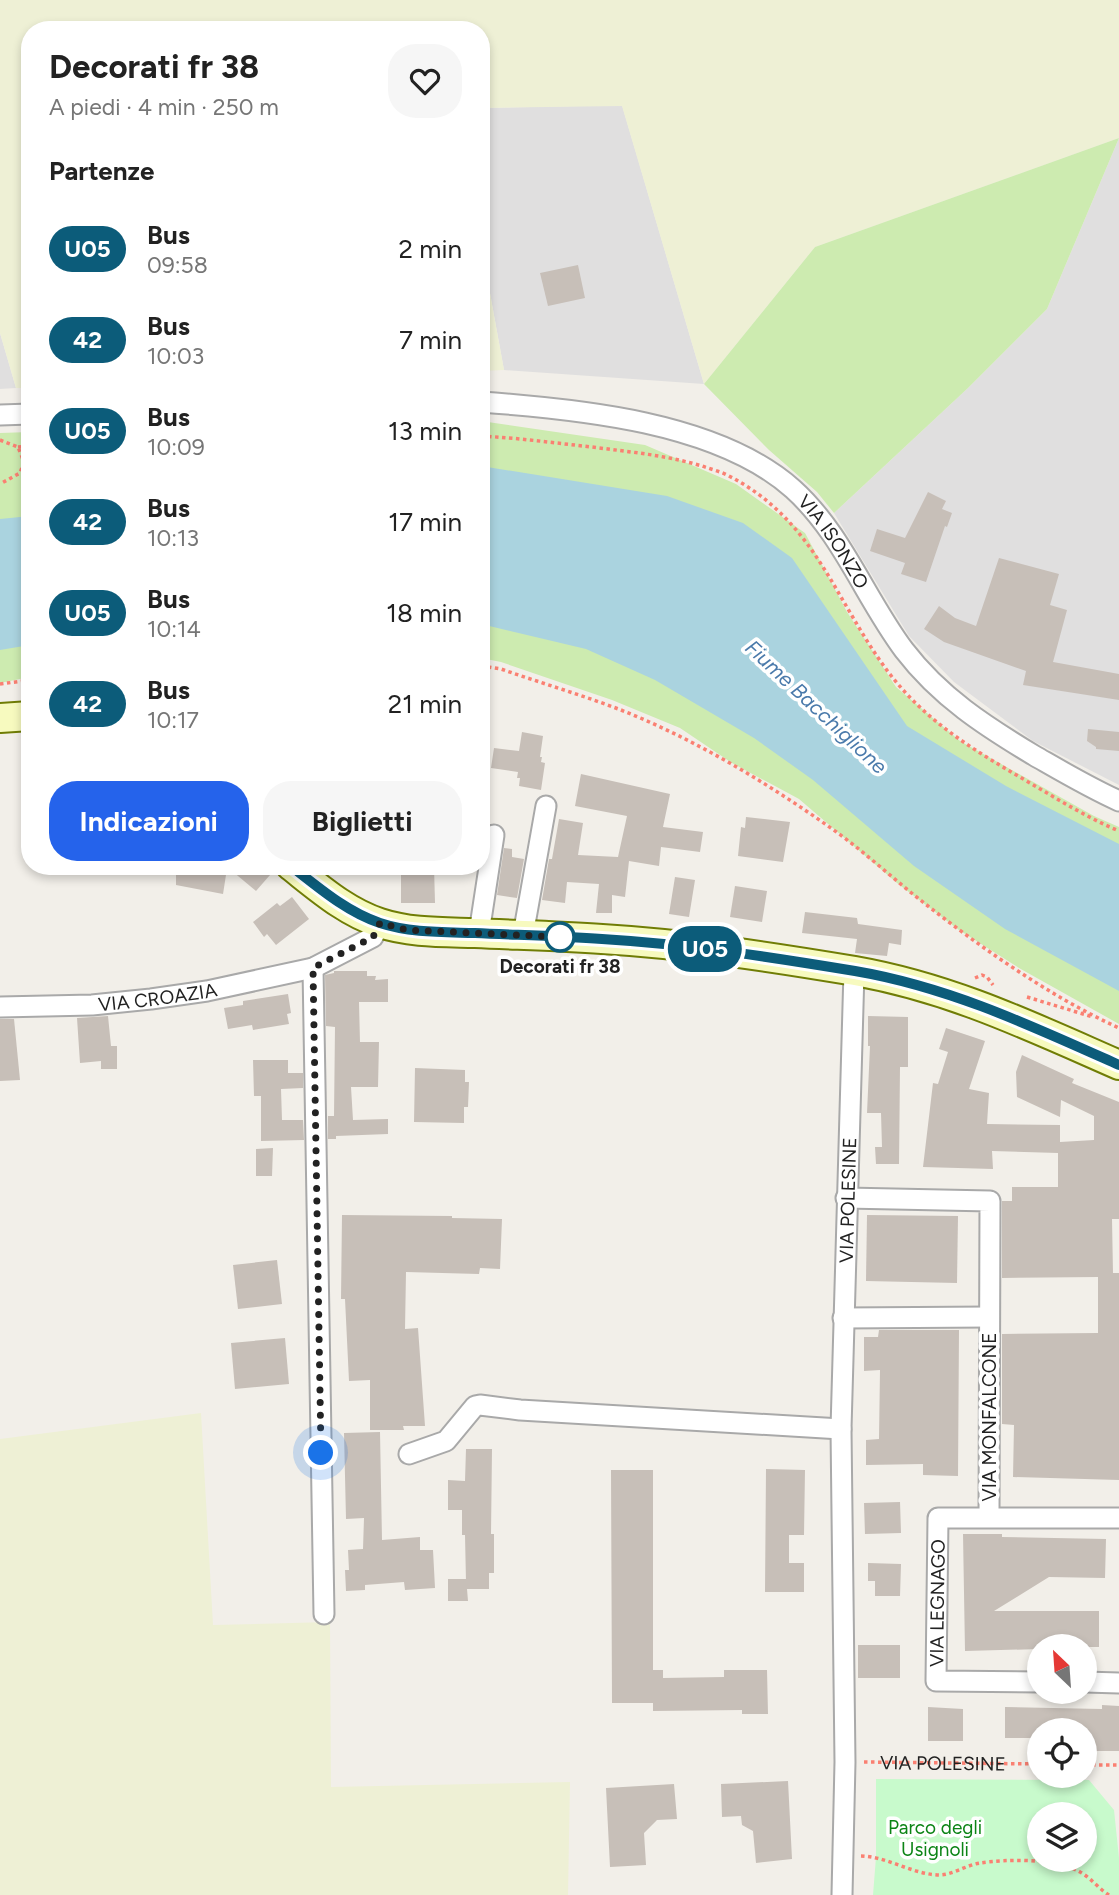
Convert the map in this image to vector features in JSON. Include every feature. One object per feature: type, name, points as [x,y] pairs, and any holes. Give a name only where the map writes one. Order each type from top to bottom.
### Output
[{"type":"street","name":"VIA ISONZO","points":[[490,403],[621,419],[660,427],[722,446],[766,469],[793,489],[835,538],[904,650],[958,707],[998,734],[1119,801]]},
{"type":"street","points":[[0,415],[21,414]]},
{"type":"street","points":[[0,718],[21,717]]},
{"type":"street","points":[[523,935],[546,806]]},
{"type":"street","points":[[490,861],[494,835]]},
{"type":"street","points":[[303,875],[341,903],[380,923],[407,930],[678,945],[906,981],[957,996],[1119,1065]]},
{"type":"street","points":[[479,933],[488,875]]},
{"type":"street","name":"VIA CROAZIA","points":[[0,1007],[92,1005],[150,999],[207,991],[313,968],[373,937],[380,923]]},
{"type":"street","points":[[313,968],[324,1614]]},
{"type":"street","name":"VIA POLESINE","points":[[842,1895],[845,1762],[841,1429],[853,971]]},
{"type":"street","name":"VIA MONFALCONE","points":[[846,1198],[989,1201],[989,1517]]},
{"type":"street","name":"VIA MONFALCONE","points":[[843,1318],[989,1317]]},
{"type":"street","points":[[410,1454],[446,1441],[472,1409],[480,1405],[520,1410],[841,1429]]},
{"type":"street","name":"VIA LEGNAGO","points":[[1027,1682],[936,1681],[938,1518],[1119,1518]]},
{"type":"street","points":[[1097,1682],[1119,1682]]},
{"type":"path","points":[[490,436],[526,438],[646,453],[726,474],[770,503],[794,525],[825,569],[889,673],[918,707],[965,745],[1074,809],[1119,831]]},
{"type":"path","points":[[0,440],[21,447]]},
{"type":"path","points":[[18,447],[21,454]]},
{"type":"path","points":[[0,484],[21,470]]},
{"type":"path","points":[[490,667],[621,710],[681,737],[750,774],[830,828],[921,901],[998,957],[1099,1019],[1119,1028]]},
{"type":"path","points":[[0,684],[21,681]]},
{"type":"path","name":"VIA POLESINE","points":[[845,1762],[1027,1764]]},
{"type":"path","points":[[1097,1765],[1119,1765]]},
{"type":"path","points":[[842,1856],[876,1857],[922,1874],[944,1875],[978,1863],[1053,1863],[1080,1871],[1109,1895]]},
{"type":"shaded area","points":[[622,105],[704,384],[504,370],[490,293],[490,108]]},
{"type":"shaded area","points":[[1119,138],[1119,785],[1033,741],[954,682],[909,636],[834,513],[968,388],[1047,309]]},
{"type":"shaded area","points":[[0,333],[16,388],[0,389]]},
{"type":"green space","points":[[0,0],[1119,0],[1119,138],[815,247],[704,384],[622,106],[490,108],[490,21],[21,21],[21,388],[16,388],[0,333]]},
{"type":"green space","points":[[1119,138],[1047,309],[968,388],[834,513],[817,492],[769,450],[704,384],[815,247]]},
{"type":"green space","points":[[490,293],[504,370],[490,371]]},
{"type":"green space","points":[[490,422],[645,445],[736,484],[805,533],[847,612],[896,687],[960,741],[1094,816],[1119,827],[1119,1024],[1019,968],[959,930],[897,883],[799,799],[732,763],[680,728],[612,700],[490,660]]},
{"type":"green space","points":[[21,432],[21,679],[0,683],[0,433]]},
{"type":"green space","points":[[201,1413],[213,1625],[330,1622],[331,1787],[570,1782],[568,1895],[0,1895],[0,1439]]},
{"type":"green space","name":"Parco degli Usignoli","points":[[876,1779],[1027,1780],[1027,1788],[1096,1788],[1114,1810],[1119,1858],[1119,1895],[873,1895]]},
{"type":"water","name":"Fiume Bacchiglione","points":[[490,467],[667,496],[743,523],[792,558],[907,726],[1006,786],[1119,844],[1119,991],[1005,929],[914,866],[813,780],[754,738],[655,680],[586,649],[490,626]]},
{"type":"water","points":[[21,517],[21,646],[0,650],[0,519]]},
{"type":"building","points":[[578,265],[585,298],[548,306],[540,273]]},
{"type":"building","points":[[928,492],[946,501],[942,509],[952,513],[926,582],[901,574],[905,563],[870,551],[877,529],[905,538]]},
{"type":"building","points":[[999,558],[1059,574],[1050,605],[1067,610],[1053,662],[1119,674],[1119,700],[1023,685],[1026,671],[944,642],[924,629],[939,606],[955,618],[976,626]]},
{"type":"building","points":[[1088,729],[1119,732],[1119,751],[1096,749],[1087,741]]},
{"type":"building","points":[[522,732],[543,736],[540,757],[541,762],[545,763],[541,790],[519,786],[518,772],[491,768],[494,748],[519,751]]},
{"type":"building","points":[[581,774],[670,794],[663,827],[703,832],[700,852],[661,847],[659,866],[629,861],[625,897],[612,895],[612,913],[596,913],[599,884],[567,882],[565,903],[542,900],[559,819],[583,823],[578,855],[618,857],[627,816],[575,806]]},
{"type":"building","points":[[746,817],[790,822],[783,862],[738,856],[741,827],[745,828]]},
{"type":"building","points":[[504,848],[512,849],[512,857],[524,859],[517,898],[497,895]]},
{"type":"building","points":[[176,875],[226,875],[223,894],[176,885]]},
{"type":"building","points":[[237,875],[270,875],[256,891]]},
{"type":"building","points":[[401,875],[434,875],[435,903],[401,903]]},
{"type":"building","points":[[675,877],[695,880],[689,917],[669,914]]},
{"type":"building","points":[[735,886],[767,891],[762,922],[730,917]]},
{"type":"building","points":[[292,897],[309,919],[276,945],[267,934],[264,937],[253,922],[277,903],[280,906]]},
{"type":"building","points":[[805,912],[857,918],[858,924],[902,930],[901,945],[889,943],[887,956],[855,953],[857,939],[802,933]]},
{"type":"building","points":[[334,971],[367,971],[367,976],[376,976],[375,980],[388,979],[388,1002],[359,1002],[360,1042],[379,1042],[378,1087],[351,1087],[353,1120],[388,1119],[388,1134],[336,1136],[336,1139],[328,1139],[328,1116],[334,1116],[335,1027],[326,1026],[325,975]]},
{"type":"building","points":[[288,994],[291,1013],[287,1014],[289,1024],[253,1030],[252,1025],[228,1029],[224,1008],[243,1005],[243,1001]]},
{"type":"building","points":[[108,1016],[111,1046],[117,1046],[117,1069],[101,1069],[101,1061],[80,1063],[77,1018]]},
{"type":"building","points":[[868,1016],[908,1017],[908,1067],[900,1067],[899,1164],[876,1164],[875,1147],[882,1147],[881,1113],[867,1113],[870,1046]]},
{"type":"building","points":[[0,1019],[14,1019],[20,1080],[0,1081]]},
{"type":"building","points":[[946,1028],[985,1041],[969,1089],[989,1093],[987,1124],[1060,1125],[1060,1142],[1094,1140],[1094,1116],[1061,1100],[1060,1117],[1017,1097],[1016,1072],[1022,1055],[1074,1079],[1072,1083],[1119,1102],[1119,1219],[1112,1219],[1113,1273],[1119,1273],[1119,1480],[1013,1477],[1014,1425],[1002,1424],[1002,1334],[1098,1333],[1098,1277],[1002,1278],[1002,1201],[1012,1201],[1012,1187],[1058,1187],[1058,1153],[992,1151],[993,1169],[923,1167],[933,1083],[938,1084],[948,1052],[939,1049]]},
{"type":"building","points":[[253,1060],[288,1060],[288,1073],[303,1073],[303,1088],[281,1089],[282,1120],[303,1120],[304,1140],[261,1141],[261,1096],[254,1096]]},
{"type":"building","points":[[415,1068],[465,1070],[465,1082],[469,1082],[464,1123],[414,1122]]},
{"type":"building","points":[[273,1148],[272,1176],[256,1176],[256,1149]]},
{"type":"building","points":[[342,1215],[502,1219],[500,1269],[480,1268],[479,1274],[406,1272],[405,1329],[418,1328],[425,1426],[403,1426],[404,1430],[370,1430],[370,1380],[349,1381],[345,1299],[341,1299]]},
{"type":"building","points":[[867,1215],[958,1216],[957,1283],[866,1281]]},
{"type":"building","points":[[277,1260],[282,1304],[238,1309],[233,1265]]},
{"type":"building","points":[[879,1330],[959,1330],[958,1476],[923,1475],[923,1464],[866,1465],[866,1440],[879,1439],[880,1370],[864,1371],[864,1337],[878,1337]]},
{"type":"building","points":[[285,1338],[289,1384],[235,1389],[231,1343]]},
{"type":"building","points":[[380,1432],[382,1540],[420,1537],[420,1550],[433,1550],[435,1588],[405,1590],[404,1582],[365,1585],[365,1590],[346,1591],[348,1550],[363,1549],[364,1518],[346,1519],[344,1433]]},
{"type":"building","points":[[466,1449],[492,1449],[491,1534],[494,1534],[494,1573],[489,1573],[489,1589],[467,1589],[468,1601],[448,1601],[448,1579],[466,1579],[462,1510],[448,1510],[448,1480],[465,1481]]},
{"type":"building","points":[[766,1469],[805,1470],[804,1535],[789,1535],[789,1563],[804,1563],[804,1592],[765,1592]]},
{"type":"building","points":[[611,1470],[653,1470],[653,1670],[663,1670],[663,1678],[724,1677],[724,1670],[767,1670],[768,1714],[742,1714],[742,1710],[653,1711],[653,1703],[612,1703]]},
{"type":"building","points":[[900,1502],[901,1533],[865,1534],[864,1503]]},
{"type":"building","points":[[963,1534],[1106,1539],[1105,1578],[1049,1577],[994,1611],[1099,1611],[1099,1647],[1097,1634],[1027,1634],[1027,1649],[965,1651]]},
{"type":"building","points":[[868,1563],[901,1564],[900,1596],[875,1596],[875,1581],[868,1581]]},
{"type":"building","points":[[858,1645],[900,1645],[900,1678],[858,1678]]},
{"type":"building","points":[[1102,1705],[1119,1706],[1119,1751],[1097,1751],[1097,1718],[1027,1718],[1027,1738],[1005,1738],[1005,1707],[1102,1709]]},
{"type":"building","points":[[928,1707],[963,1709],[963,1741],[928,1741]]},
{"type":"building","points":[[788,1781],[792,1859],[756,1863],[753,1831],[742,1825],[741,1816],[722,1817],[721,1784]]},
{"type":"building","points":[[674,1784],[677,1819],[657,1820],[644,1833],[646,1865],[610,1867],[606,1788]]},
{"type":"bus line","name":"U05","points":[[303,875],[364,917],[407,930],[678,945],[906,981],[957,996],[1119,1065]]},
{"type":"place","name":"Decorati fr 38","points":[[560,937]]},
{"type":"route","points":[[321,1453],[313,968],[373,937],[380,923],[407,930],[431,932],[560,937]]}]
